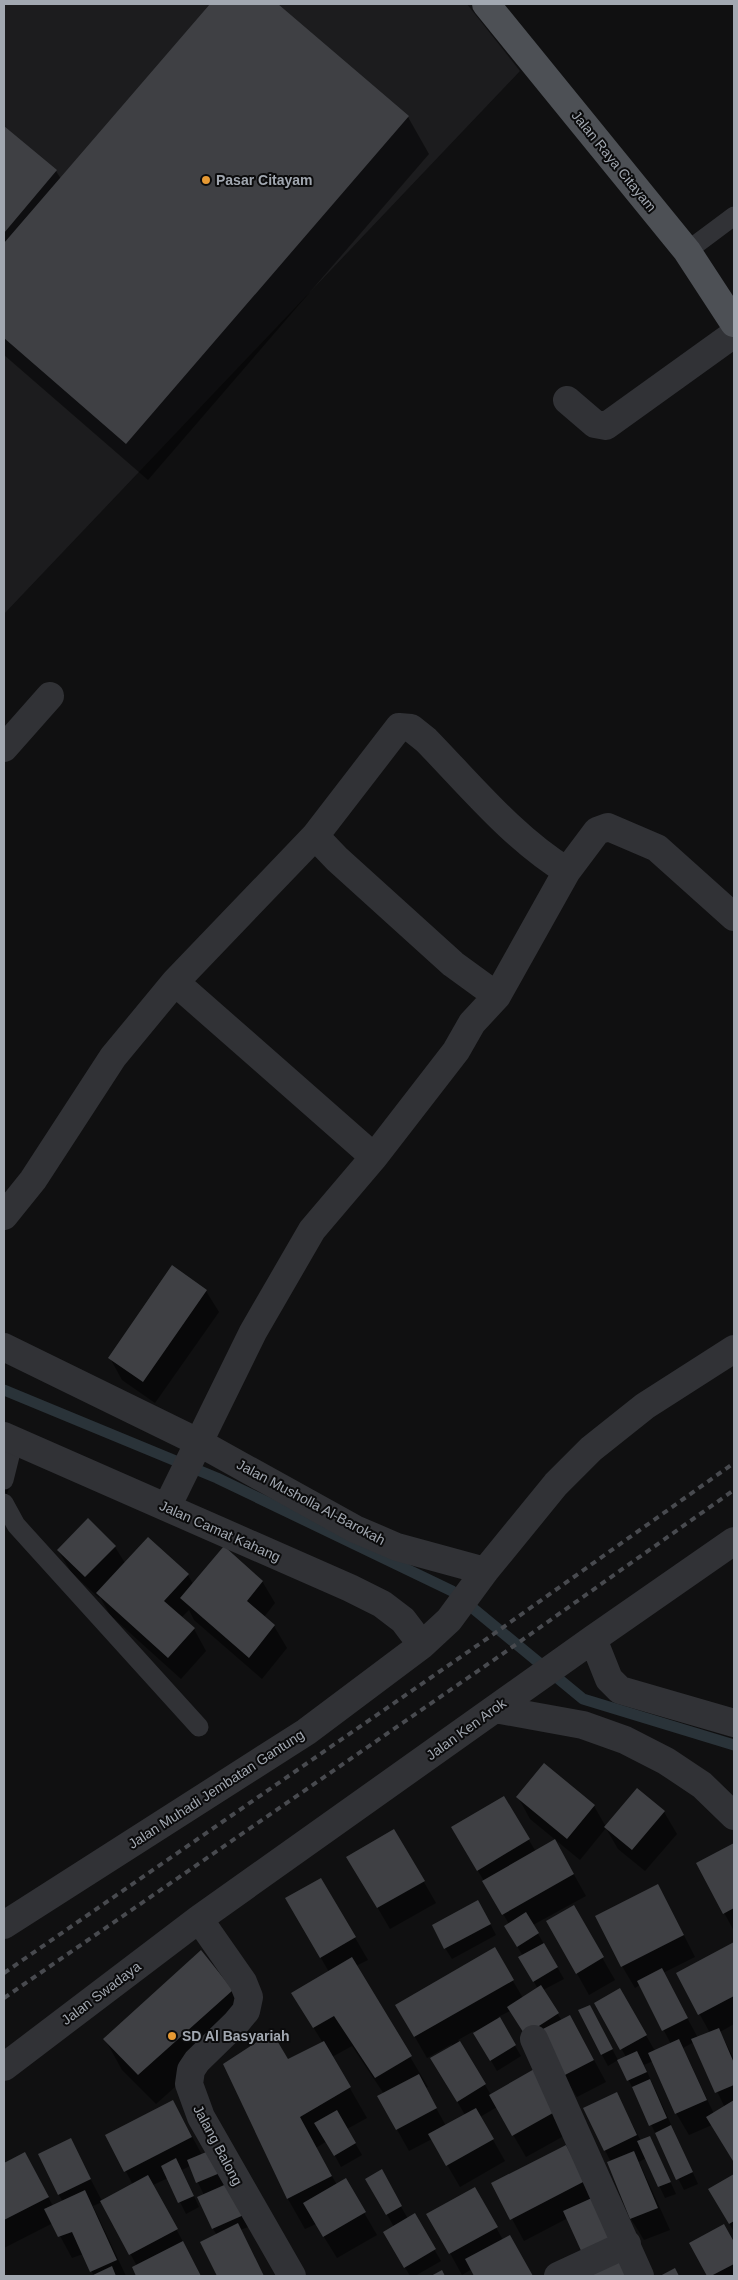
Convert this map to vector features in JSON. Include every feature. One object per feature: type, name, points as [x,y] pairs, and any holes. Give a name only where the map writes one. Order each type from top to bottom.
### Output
[{"type":"main road","name":"Jalan Raya Citayam","points":[[486,4],[687,251],[734,323]]},
{"type":"street","points":[[568,400],[594,424],[606,426],[734,334]]},
{"type":"street","points":[[4,748],[50,696]]},
{"type":"street","points":[[4,1216],[33,1180],[113,1057],[176,982],[315,836],[399,727],[411,728],[538,851],[567,871]]},
{"type":"street","points":[[168,1505],[252,1332],[312,1230],[374,1157],[456,1051],[472,1023],[497,996],[567,871],[597,831],[608,826],[657,848],[734,917]]},
{"type":"street","points":[[315,836],[337,859],[453,964],[497,996]]},
{"type":"street","points":[[176,982],[374,1157]]},
{"type":"street","name":"Jalan Musholla Al-Barokah","points":[[4,1347],[195,1450],[355,1529],[397,1547],[481,1576]]},
{"type":"street","points":[[481,1576],[556,1484],[591,1449],[645,1406],[734,1349]]},
{"type":"street","name":"Jalan Camat Kahang","points":[[9,1438],[168,1505],[382,1604],[403,1620],[422,1646]]},
{"type":"street","name":"Jalan Ken Arok","points":[[199,1919],[588,1642],[734,1542]]},
{"type":"street","name":"Jalan Muhadi Jembatan Gantung","points":[[4,1925],[306,1732],[422,1646],[449,1620],[481,1576]]},
{"type":"street","points":[[588,1642],[609,1679],[620,1690],[734,1723]]},
{"type":"street","points":[[495,1709],[583,1725],[625,1740],[666,1761],[694,1780],[734,1816]]},
{"type":"street","name":"Jalan Swadaya","points":[[4,2066],[199,1919]]},
{"type":"street","name":"Jalang Balong","points":[[199,1919],[243,1982],[248,1997],[246,2011],[192,2070],[189,2084],[201,2117],[292,2276]]},
{"type":"street","points":[[534,2039],[640,2276]]},
{"type":"street","points":[[558,2276],[627,2244]]},
{"type":"lane","points":[[687,251],[734,216]]},
{"type":"lane","points":[[4,1480],[9,1438]]},
{"type":"lane","points":[[4,1503],[16,1525],[199,1727]]},
{"type":"shaded area","points":[[4,4],[467,4],[520,71],[4,614]]},
{"type":"building","name":"Pasar Citayam","points":[[210,4],[278,4],[409,116],[126,444],[4,338],[4,243]]},
{"type":"building","points":[[4,126],[57,170],[4,233]]},
{"type":"building","points":[[172,1265],[207,1290],[143,1382],[108,1358]]},
{"type":"building","points":[[88,1518],[116,1546],[85,1577],[57,1550]]},
{"type":"building","points":[[148,1537],[189,1574],[164,1601],[195,1628],[168,1658],[96,1593]]},
{"type":"building","points":[[224,1546],[263,1581],[247,1601],[275,1625],[249,1658],[180,1598]]},
{"type":"building","points":[[544,1763],[595,1805],[567,1839],[516,1797]]},
{"type":"building","points":[[637,1788],[665,1811],[632,1850],[604,1827]]},
{"type":"building","points":[[504,1796],[530,1839],[477,1871],[451,1827]]},
{"type":"building","points":[[394,1829],[425,1881],[377,1908],[346,1857]]},
{"type":"building","points":[[555,1839],[574,1874],[502,1915],[482,1881]]},
{"type":"building","points":[[734,1843],[734,1908],[723,1914],[696,1863]]},
{"type":"building","points":[[321,1878],[356,1937],[320,1958],[285,1898]]},
{"type":"building","points":[[658,1884],[684,1935],[621,1967],[595,1916]]},
{"type":"building","points":[[478,1900],[491,1924],[444,1949],[432,1925]]},
{"type":"building","points":[[574,1905],[604,1957],[576,1974],[546,1921]]},
{"type":"building","points":[[526,1912],[539,1933],[517,1947],[504,1926]]},
{"type":"building","points":[[734,1942],[734,1996],[698,2015],[676,1973]]},
{"type":"building","points":[[544,1943],[558,1967],[533,1982],[518,1957]]},
{"type":"building","points":[[495,1947],[514,1980],[414,2037],[395,2005]]},
{"type":"building","points":[[201,1950],[233,1990],[138,2075],[103,2039]]},
{"type":"building","points":[[352,1957],[412,2056],[375,2078],[334,2016],[313,2028],[291,1993]]},
{"type":"building","points":[[662,1968],[688,2018],[662,2031],[637,1981]]},
{"type":"building","points":[[541,1985],[559,2013],[525,2035],[507,2007]]},
{"type":"building","points":[[620,1988],[647,2035],[620,2050],[594,2003]]},
{"type":"building","points":[[590,2005],[613,2049],[601,2055],[578,2010]]},
{"type":"building","points":[[570,2015],[594,2060],[563,2076],[539,2031]]},
{"type":"building","points":[[500,2017],[516,2045],[490,2061],[473,2033]]},
{"type":"building","points":[[719,2028],[734,2063],[734,2085],[715,2093],[691,2039]]},
{"type":"building","points":[[272,2032],[288,2059],[324,2041],[351,2087],[300,2117],[332,2176],[287,2199],[223,2064]]},
{"type":"building","points":[[679,2039],[707,2100],[675,2114],[648,2053]]},
{"type":"building","points":[[460,2041],[486,2084],[457,2102],[430,2058]]},
{"type":"building","points":[[637,2051],[647,2072],[627,2081],[617,2060]]},
{"type":"building","points":[[536,2068],[560,2109],[512,2136],[489,2095]]},
{"type":"building","points":[[419,2074],[437,2108],[396,2130],[377,2096]]},
{"type":"building","points":[[650,2079],[667,2118],[649,2126],[632,2087]]},
{"type":"building","points":[[617,2092],[637,2135],[604,2151],[583,2108]]},
{"type":"building","points":[[173,2100],[192,2137],[124,2172],[105,2135]]},
{"type":"building","points":[[734,2100],[734,2160],[733,2161],[706,2117]]},
{"type":"building","points":[[476,2108],[494,2139],[446,2166],[428,2134]]},
{"type":"building","points":[[337,2110],[356,2143],[334,2156],[314,2123]]},
{"type":"building","points":[[671,2125],[693,2172],[676,2180],[655,2133]]},
{"type":"building","points":[[650,2136],[671,2182],[658,2187],[637,2141]]},
{"type":"building","points":[[71,2138],[91,2179],[58,2195],[38,2154]]},
{"type":"building","points":[[566,2145],[585,2181],[510,2220],[491,2183]]},
{"type":"building","points":[[211,2150],[220,2173],[196,2183],[187,2160]]},
{"type":"building","points":[[634,2151],[658,2208],[630,2219],[607,2162]]},
{"type":"building","points":[[25,2152],[49,2197],[4,2220],[4,2163]]},
{"type":"building","points":[[176,2158],[194,2196],[178,2203],[161,2166]]},
{"type":"building","points":[[382,2169],[402,2206],[386,2215],[365,2179]]},
{"type":"building","points":[[734,2174],[734,2221],[729,2224],[708,2189]]},
{"type":"building","points":[[148,2175],[178,2229],[129,2255],[100,2201]]},
{"type":"building","points":[[346,2178],[366,2212],[323,2237],[303,2203]]},
{"type":"building","points":[[231,2182],[246,2214],[212,2229],[197,2197]]},
{"type":"building","points":[[475,2187],[498,2227],[449,2254],[426,2214]]},
{"type":"building","points":[[85,2190],[117,2260],[90,2272],[72,2232],[58,2237],[44,2209]]},
{"type":"building","points":[[594,2197],[614,2241],[583,2255],[563,2211]]},
{"type":"building","points":[[415,2213],[436,2249],[404,2268],[383,2232]]},
{"type":"building","points":[[238,2223],[264,2276],[217,2276],[200,2242]]},
{"type":"building","points":[[724,2224],[734,2242],[734,2264],[711,2276],[707,2276],[689,2243]]},
{"type":"building","points":[[510,2235],[533,2276],[474,2276],[465,2259]]},
{"type":"building","points":[[183,2241],[201,2276],[136,2276],[132,2267]]},
{"type":"building","points":[[622,2260],[630,2276],[588,2276]]},
{"type":"building","points":[[112,2266],[116,2276],[91,2276]]},
{"type":"building","points":[[675,2268],[679,2276],[660,2276]]},
{"type":"building","points":[[442,2270],[445,2276],[431,2276]]},
{"type":"waterway","points":[[4,1390],[217,1478],[452,1591],[583,1699],[734,1745]]},
{"type":"railway","points":[[4,1973],[488,1638],[734,1463]]},
{"type":"railway","points":[[4,1998],[501,1655],[734,1490]]},
{"type":"place","name":"Pasar Citayam","points":[[206,180]]},
{"type":"place","name":"SD Al Basyariah","points":[[172,2036]]}]
